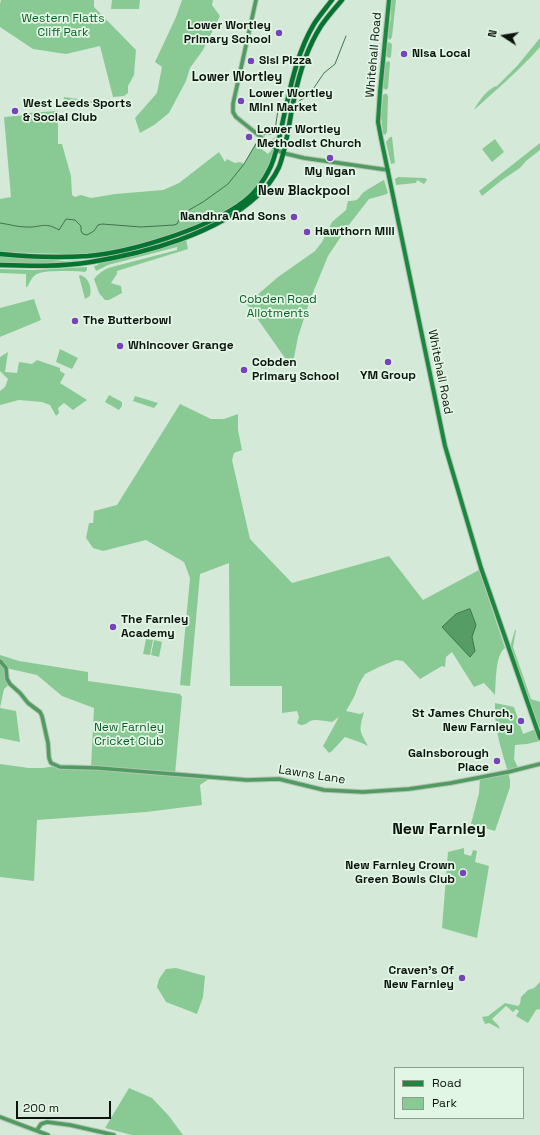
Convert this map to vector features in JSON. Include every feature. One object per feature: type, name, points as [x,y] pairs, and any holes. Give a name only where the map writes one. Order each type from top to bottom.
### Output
[{"type":"highway","points":[[271,165],[280,138],[287,101],[298,62],[314,24],[332,0]]},
{"type":"highway","points":[[0,265],[43,265],[90,262],[137,253],[187,237],[221,222],[243,208],[266,187],[278,169],[283,153],[297,84],[306,56],[322,25],[342,0]]},
{"type":"highway","points":[[276,150],[285,143]]},
{"type":"highway","points":[[0,254],[52,258],[105,254],[134,248],[170,237],[217,218],[240,204],[258,187],[271,165],[278,156],[283,153]]},
{"type":"highway","points":[[81,256],[90,262]]},
{"type":"main road","name":"Whitehall Road","points":[[389,0],[378,122],[380,138],[418,312],[445,446],[481,568],[540,738]]},
{"type":"street","points":[[256,0],[233,104],[234,115],[240,122],[260,136],[276,150],[283,153],[304,158],[388,170]]},
{"type":"street","points":[[268,143],[274,142],[280,138]]},
{"type":"street","name":"Lawns Lane","points":[[0,660],[6,668],[7,678],[10,684],[28,703],[40,712],[48,743],[49,758],[51,763],[60,767],[98,768],[235,780],[279,779],[324,790],[363,792],[409,789],[451,783],[540,764]]},
{"type":"street","points":[[0,1117],[48,1135]]},
{"type":"street","points":[[37,1130],[41,1124],[47,1122],[70,1125],[114,1135]]},
{"type":"green space","name":"Western Flatts Cliff Park","points":[[1,0],[94,0],[94,7],[136,50],[134,75],[128,86],[128,93],[124,96],[113,97],[100,46],[66,54],[33,49],[0,27]]},
{"type":"green space","points":[[112,0],[140,0],[139,9],[111,9]]},
{"type":"green space","points":[[182,0],[213,0],[212,5],[220,16],[203,50],[190,68],[186,81],[169,113],[154,125],[140,133],[135,118],[157,93],[162,67],[155,62],[176,17]]},
{"type":"green space","points":[[391,0],[396,0],[392,37],[390,40],[387,37],[391,17]]},
{"type":"green space","points":[[540,38],[540,47],[474,110],[490,89],[497,86],[517,66]]},
{"type":"green space","points":[[389,42],[392,44],[391,57],[389,58],[386,56],[387,44]]},
{"type":"green space","points":[[389,61],[388,88],[386,90],[383,88],[385,64]]},
{"type":"green space","points":[[386,93],[388,96],[387,132],[385,135],[383,133],[381,116],[383,95]]},
{"type":"green space","points":[[64,97],[98,102],[75,106],[63,106]]},
{"type":"green space","points":[[58,111],[58,144],[62,144],[71,176],[72,195],[75,197],[81,195],[91,198],[115,194],[163,190],[179,183],[219,152],[225,162],[227,159],[235,163],[240,162],[244,164],[255,144],[268,154],[274,147],[277,150],[271,165],[249,196],[240,204],[204,223],[134,248],[93,255],[0,252],[0,199],[11,197],[4,117],[27,115],[27,113]]},
{"type":"green space","points":[[390,137],[392,137],[395,163],[391,164],[386,142]]},
{"type":"green space","points":[[495,139],[504,152],[492,162],[482,149]]},
{"type":"green space","points":[[540,143],[540,150],[520,168],[482,196],[479,191]]},
{"type":"green space","points":[[398,177],[425,178],[427,180],[424,184],[417,180],[416,183],[396,185],[395,179]]},
{"type":"green space","name":"Cobden Road Allotments","points":[[384,180],[388,193],[369,199],[348,226],[328,256],[310,300],[298,337],[292,368],[247,304],[278,277],[315,251],[322,242],[332,222],[346,210],[348,201],[357,200],[364,192]]},
{"type":"green space","points":[[241,206],[232,213],[215,222],[188,234],[146,248],[103,258],[102,256],[152,244]]},
{"type":"green space","points":[[186,239],[188,249],[117,271],[117,274],[111,283],[121,286],[122,293],[109,300],[105,300],[99,293],[94,279],[104,270],[177,250],[177,247],[108,265],[96,271],[94,266],[98,265],[98,262]]},
{"type":"green space","points":[[0,256],[64,261],[85,260],[41,264],[0,263]]},
{"type":"green space","points":[[87,267],[85,272],[53,271],[37,274],[32,278],[27,287],[26,274],[0,273],[0,269],[33,270]]},
{"type":"green space","points":[[80,275],[88,280],[91,290],[90,296],[85,299],[79,276]]},
{"type":"green space","points":[[34,299],[41,320],[0,337],[0,308]]},
{"type":"green space","points":[[60,349],[78,358],[72,369],[56,362]]},
{"type":"green space","points":[[8,352],[5,372],[17,373],[19,362],[32,364],[37,360],[60,368],[60,371],[65,374],[60,383],[87,400],[73,410],[64,403],[58,408],[59,413],[56,416],[50,405],[42,402],[19,400],[0,405],[0,391],[5,387],[8,379],[0,371],[0,357]]},
{"type":"green space","points":[[109,395],[122,402],[122,406],[119,410],[105,402]]},
{"type":"green space","points":[[135,396],[158,403],[154,408],[133,401]]},
{"type":"green space","points":[[180,404],[211,419],[224,419],[238,414],[238,430],[242,450],[234,453],[232,460],[250,539],[292,583],[389,556],[423,600],[479,570],[505,648],[499,657],[495,695],[484,683],[474,687],[452,652],[446,657],[445,667],[442,666],[420,679],[403,661],[396,660],[365,674],[346,711],[360,714],[364,712],[361,730],[368,746],[345,737],[329,753],[323,746],[339,717],[332,722],[312,720],[304,725],[300,725],[297,723],[299,717],[297,711],[282,713],[282,686],[230,686],[229,563],[200,574],[190,686],[180,685],[190,578],[184,562],[146,540],[103,551],[93,548],[86,538],[89,523],[93,523],[94,511],[117,505]],"holes":[[[470,609],[476,625],[472,637]]]},
{"type":"green space","points":[[515,630],[513,647],[531,699],[540,702],[540,732],[510,647]]},
{"type":"green space","points":[[146,639],[153,640],[150,655],[143,654]]},
{"type":"green space","points":[[154,640],[162,642],[159,657],[151,655]]},
{"type":"green space","name":"New Farnley Cricket Club","points":[[0,655],[19,661],[88,672],[88,681],[180,694],[182,697],[175,774],[212,777],[200,785],[202,805],[146,812],[37,820],[34,881],[0,877],[0,764],[29,768],[55,766],[91,768],[94,708],[62,696],[37,675],[6,668],[10,684],[4,689],[0,708]]},
{"type":"green space","points":[[495,703],[514,707],[523,734],[536,729],[540,741],[515,745],[514,759],[519,770],[508,772],[497,730]]},
{"type":"green space","points":[[0,708],[16,711],[20,742],[0,738]]},
{"type":"green space","points":[[508,772],[510,787],[495,831],[471,824],[479,793],[480,778]]},
{"type":"green space","points":[[464,848],[464,854],[471,856],[473,850],[477,851],[475,862],[489,866],[477,938],[442,928],[448,852]]},
{"type":"green space","points":[[176,968],[205,976],[203,997],[197,1014],[166,1002],[157,987],[159,979],[166,969]]},
{"type":"green space","points":[[540,982],[540,1009],[536,1010],[528,1023],[516,1016],[519,1011],[516,1009],[513,1012],[506,1006],[492,1019],[500,1029],[489,1023],[485,1024],[482,1017],[488,1016],[505,1003],[518,1006],[520,1004],[521,997]]},
{"type":"green space","points":[[129,1088],[152,1098],[169,1116],[183,1135],[132,1135],[105,1128]]},
{"type":"shaded area","points":[[470,609],[476,625],[472,637],[475,651],[470,657],[442,627],[456,614]]},
{"type":"waterway","points":[[299,101],[309,95],[324,73],[335,64],[346,36]]},
{"type":"waterway","points":[[261,135],[272,134],[275,130],[279,103],[283,103]]},
{"type":"waterway","points":[[0,223],[23,227],[46,225],[59,230],[66,219],[75,220],[81,226],[81,231],[83,234],[87,235],[94,231],[98,225],[102,224],[141,227],[174,225],[177,224],[182,214],[203,202],[228,184],[244,164],[260,137]]},
{"type":"place","name":"Lower Wortley Primary School","points":[[279,33]]},
{"type":"place","name":"Nisa Local","points":[[404,54]]},
{"type":"place","name":"Sisi Pizza","points":[[251,61]]},
{"type":"place","name":"Lower Wortley Mini Market","points":[[241,101]]},
{"type":"place","name":"West Leeds Sports & Social Club","points":[[15,111]]},
{"type":"place","name":"Lower Wortley Methodist Church","points":[[249,137]]},
{"type":"place","name":"My Ngan","points":[[330,158]]},
{"type":"place","name":"Nandhra And Sons","points":[[294,217]]},
{"type":"place","name":"Hawthorn Mill","points":[[307,232]]},
{"type":"place","name":"The Butterbowl","points":[[75,321]]},
{"type":"place","name":"Whincover Grange","points":[[120,346]]},
{"type":"place","name":"YM Group","points":[[388,362]]},
{"type":"place","name":"Cobden Primary School","points":[[244,370]]},
{"type":"place","name":"The Farnley Academy","points":[[113,627]]},
{"type":"place","name":"St James Church, New Farnley","points":[[521,721]]},
{"type":"place","name":"Gainsborough Place","points":[[497,761]]},
{"type":"place","name":"New Farnley Crown Green Bowls Club","points":[[463,873]]},
{"type":"place","name":"Craven's Of New Farnley","points":[[462,978]]},
{"type":"district","name":"Lower Wortley","points":[[237,77]]},
{"type":"district","name":"New Blackpool","points":[[304,191]]},
{"type":"district","name":"New Farnley","points":[[439,830]]}]
